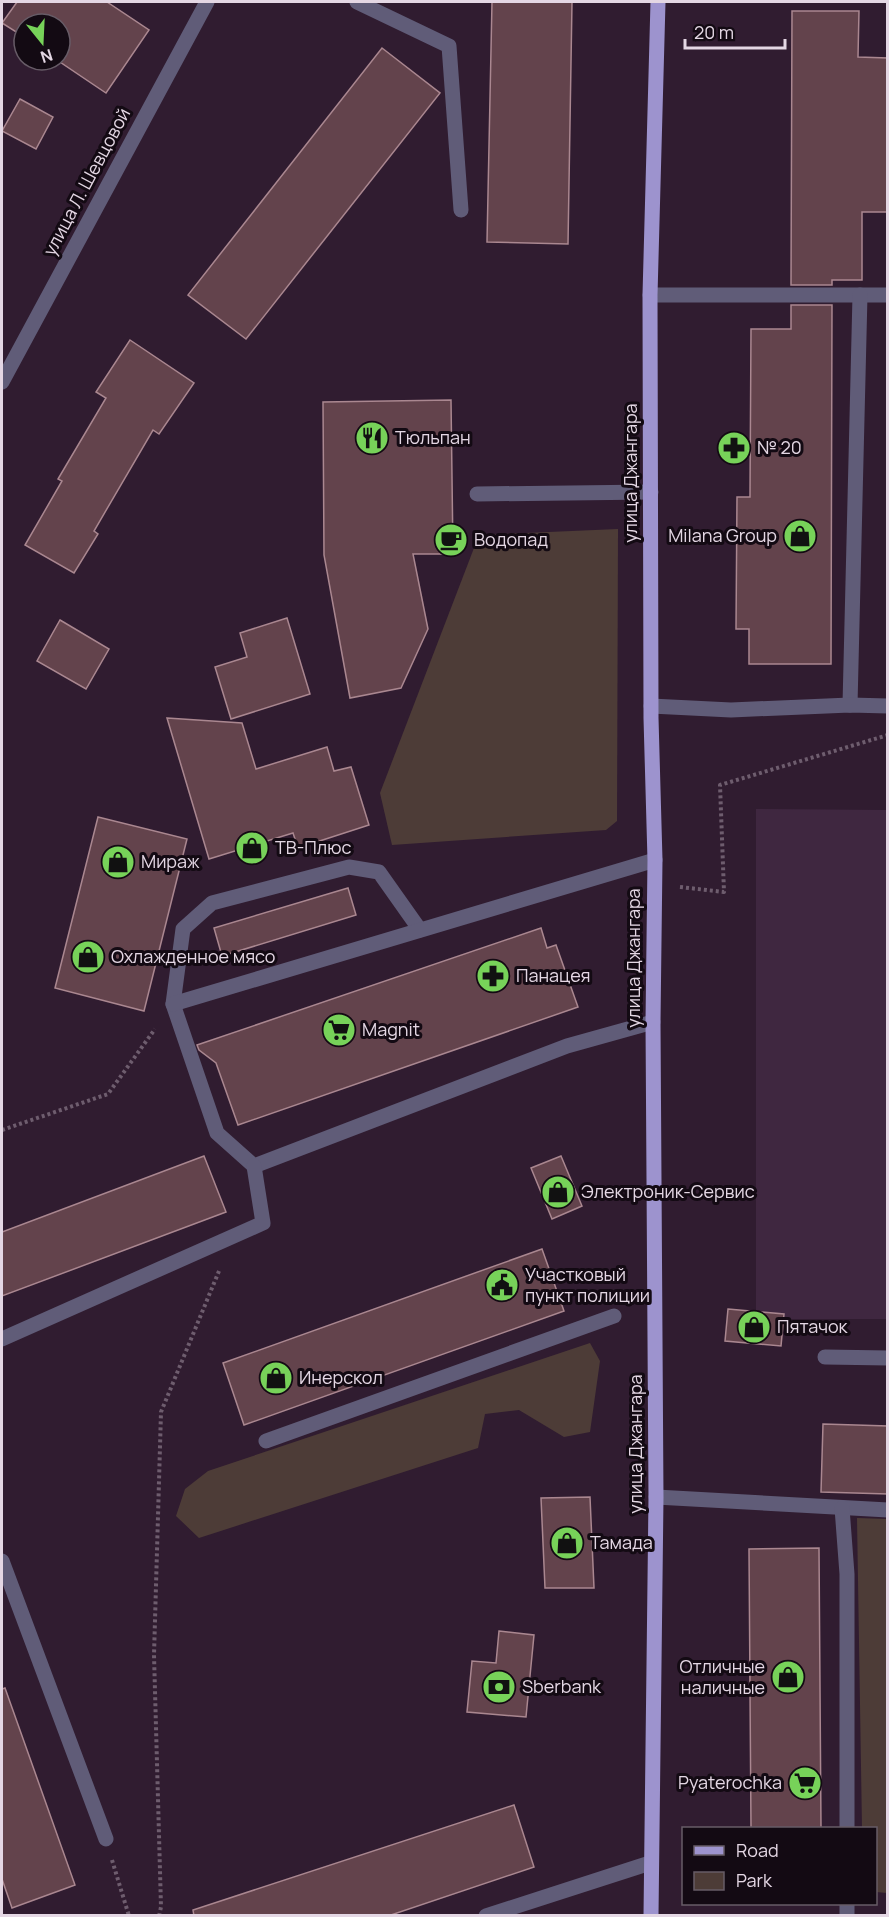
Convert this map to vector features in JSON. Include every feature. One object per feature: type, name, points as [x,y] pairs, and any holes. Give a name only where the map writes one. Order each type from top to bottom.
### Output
[{"type":"main road","name":"улица Джангара","points":[[651,1916],[656,1497],[653,1022],[655,860],[651,706],[650,295],[658,2]]},
{"type":"street","name":"улица Л. Шевцовой","points":[[2,382],[207,2]]},
{"type":"street","points":[[357,2],[449,46],[461,210]]},
{"type":"street","points":[[650,295],[888,295]]},
{"type":"street","points":[[850,705],[860,295]]},
{"type":"street","points":[[477,495],[651,492]]},
{"type":"street","points":[[651,706],[730,710],[850,705],[888,706]]},
{"type":"street","points":[[173,1004],[655,860]]},
{"type":"street","points":[[2,1339],[263,1223],[254,1166],[217,1133],[173,1004],[183,929],[212,903],[349,867],[379,872],[420,930]]},
{"type":"street","points":[[254,1166],[567,1046],[653,1022]]},
{"type":"street","points":[[266,1440],[614,1316]]},
{"type":"street","points":[[825,1357],[888,1358]]},
{"type":"street","points":[[656,1497],[888,1510]]},
{"type":"street","points":[[842,1508],[846,1574],[847,1827]]},
{"type":"street","points":[[2,1561],[106,1839]]},
{"type":"street","points":[[486,1916],[650,1863]]},
{"type":"path","points":[[654,884],[724,892],[720,784],[888,735]]},
{"type":"path","points":[[2,1130],[108,1094],[173,1004]]},
{"type":"path","points":[[159,1916],[161,1907],[154,1655],[161,1412],[233,1236]]},
{"type":"path","points":[[106,1839],[129,1916]]},
{"type":"shaded area","points":[[756,809],[887,810],[887,1319],[756,1319]]},
{"type":"green space","points":[[618,529],[617,821],[606,830],[392,845],[380,793],[479,535]]},
{"type":"green space","points":[[590,1343],[600,1361],[590,1432],[564,1437],[519,1410],[485,1414],[478,1448],[199,1538],[176,1516],[185,1489],[208,1471]]},
{"type":"green space","points":[[857,1518],[887,1519],[887,1893],[877,1892],[877,1827],[862,1827]]},
{"type":"building","points":[[17,2],[107,2],[149,30],[106,93],[72,70],[72,12],[12,12],[12,29],[2,23]]},
{"type":"building","points":[[492,2],[572,2],[568,244],[487,242]]},
{"type":"building","points":[[792,11],[859,11],[858,57],[888,58],[888,212],[862,212],[862,280],[832,280],[832,285],[791,285]]},
{"type":"building","points":[[382,48],[440,93],[246,339],[188,295]]},
{"type":"building","points":[[20,99],[53,117],[36,149],[2,131]]},
{"type":"building","points":[[791,305],[832,305],[831,664],[749,664],[749,629],[736,629],[737,497],[750,497],[751,329],[791,329]]},
{"type":"building","points":[[130,340],[194,383],[159,434],[153,430],[94,531],[98,534],[74,573],[25,545],[62,481],[58,479],[106,398],[96,392]]},
{"type":"building","points":[[451,400],[453,554],[413,554],[428,629],[401,688],[350,698],[324,555],[323,402]]},
{"type":"building","points":[[287,618],[310,694],[231,719],[215,667],[247,657],[240,633]]},
{"type":"building","points":[[60,620],[109,649],[86,689],[37,661]]},
{"type":"building","points":[[167,718],[242,723],[256,769],[327,747],[334,771],[351,767],[369,825],[298,848],[293,833],[209,859]]},
{"type":"building","points":[[98,817],[187,839],[144,1011],[55,988]]},
{"type":"building","points":[[348,888],[356,915],[222,956],[214,928]]},
{"type":"building","points":[[541,928],[547,948],[556,945],[578,1007],[238,1125],[216,1063],[199,1050],[197,1045]]},
{"type":"building","points":[[204,1156],[226,1212],[2,1296],[2,1232]]},
{"type":"building","name":"Электроник-Сервис","points":[[561,1156],[582,1206],[552,1219],[531,1168]]},
{"type":"building","points":[[542,1249],[564,1311],[244,1425],[223,1363]]},
{"type":"building","name":"Пятачок","points":[[728,1309],[784,1314],[781,1346],[725,1341]]},
{"type":"building","points":[[823,1424],[888,1426],[888,1494],[821,1492]]},
{"type":"building","name":"Тамада","points":[[590,1497],[594,1588],[545,1588],[541,1498]]},
{"type":"building","points":[[819,1548],[821,1827],[751,1827],[749,1549]]},
{"type":"building","name":"Sberbank","points":[[499,1631],[534,1635],[526,1717],[467,1712],[472,1661],[496,1663]]},
{"type":"building","points":[[5,1688],[75,1885],[12,1908],[2,1879],[2,1689]]},
{"type":"building","points":[[514,1805],[534,1867],[388,1916],[194,1916],[193,1910]]},
{"type":"place","name":"Тюльпан","points":[[372,438]]},
{"type":"place","name":"№ 20","points":[[734,448]]},
{"type":"place","name":"Milana Group","points":[[800,536]]},
{"type":"place","name":"Водопад","points":[[451,540]]},
{"type":"place","name":"ТВ-Плюс","points":[[252,848]]},
{"type":"place","name":"Мираж","points":[[118,862]]},
{"type":"place","name":"Охлажденное мясо","points":[[88,957]]},
{"type":"place","name":"Панацея","points":[[493,976]]},
{"type":"place","name":"Magnit","points":[[339,1030]]},
{"type":"place","name":"Электроник-Сервис","points":[[558,1192]]},
{"type":"place","name":"Участковый пункт полиции","points":[[502,1285]]},
{"type":"place","name":"Пятачок","points":[[754,1327]]},
{"type":"place","name":"Инерскол","points":[[276,1378]]},
{"type":"place","name":"Тамада","points":[[567,1543]]},
{"type":"place","name":"Отличные наличные","points":[[788,1677]]},
{"type":"place","name":"Sberbank","points":[[499,1687]]},
{"type":"place","name":"Pyaterochka","points":[[805,1783]]}]
